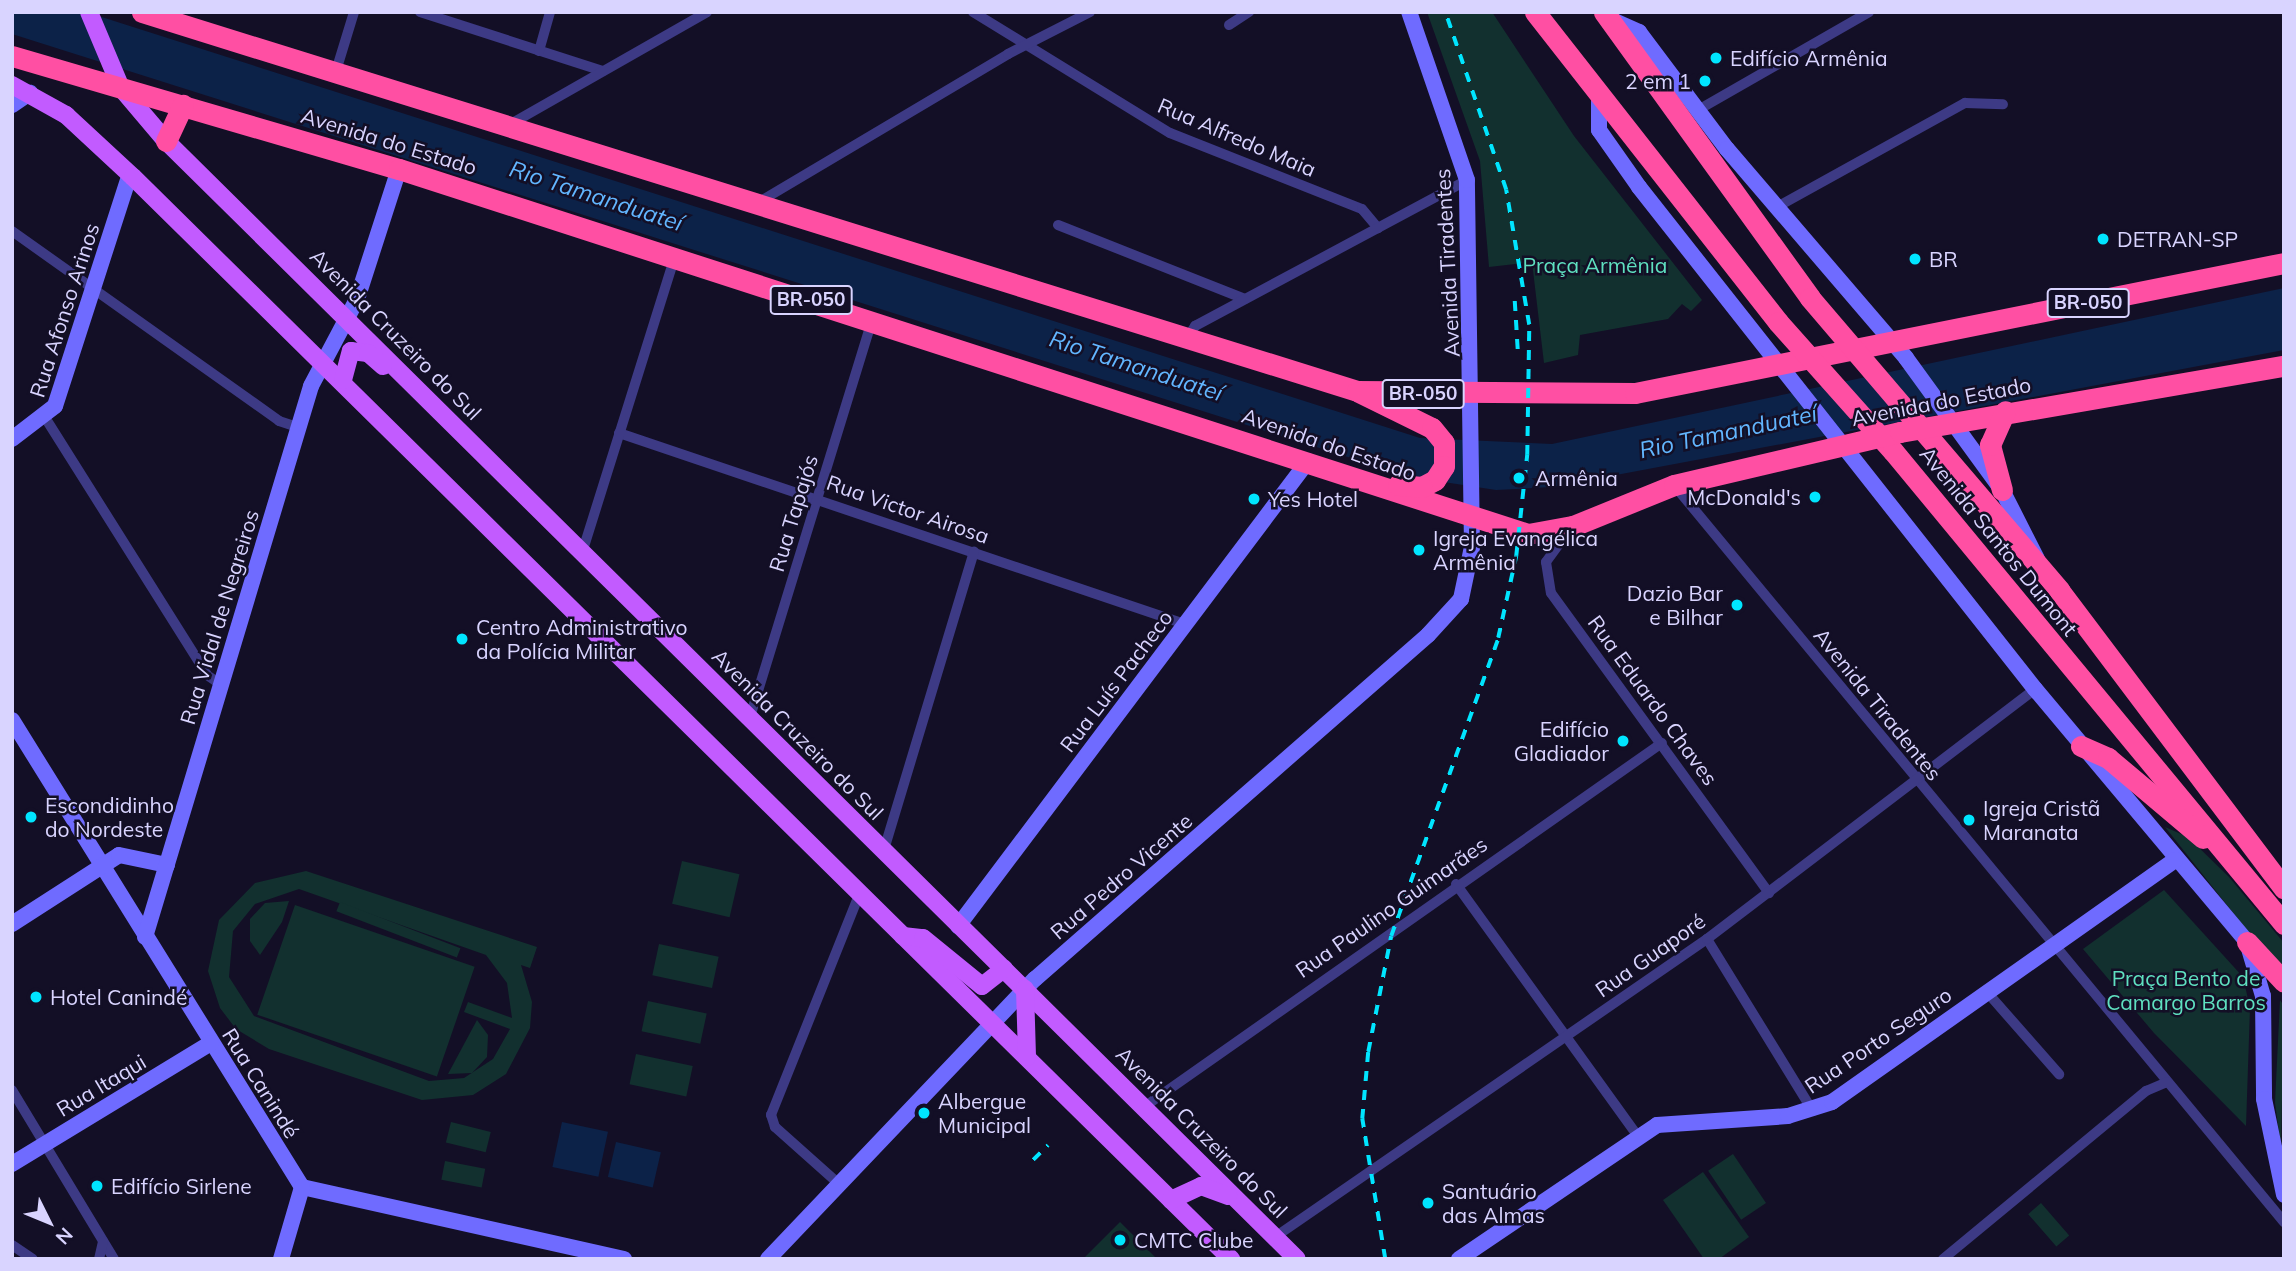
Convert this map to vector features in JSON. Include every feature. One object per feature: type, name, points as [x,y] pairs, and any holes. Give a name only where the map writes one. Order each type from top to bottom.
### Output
[{"type":"highway","name":"BR-050","points":[[142,12],[192,20],[335,71],[1186,340],[1357,391],[1474,394],[1634,393],[1852,347],[2284,263]]},
{"type":"highway","name":"Avenida Santos Dumont","points":[[1535,12],[1828,378],[2284,924]]},
{"type":"highway","name":"Avenida Santos Dumont","points":[[1607,16],[1852,347],[1922,425],[2039,565],[2284,889]]},
{"type":"highway","name":"Avenida do Estado","points":[[12,56],[399,169],[1308,461],[1472,520],[1528,534],[1573,526],[1674,485],[1842,441],[1954,418],[2284,366]]},
{"type":"highway","points":[[166,141],[183,105]]},
{"type":"highway","points":[[1357,391],[1367,401],[1426,424],[1444,443],[1445,460],[1435,480],[1412,488],[1373,484]]},
{"type":"highway","points":[[2002,490],[1990,446],[2005,411]]},
{"type":"highway","points":[[2081,746],[2098,750],[2192,832],[2222,848]]},
{"type":"highway","points":[[2247,942],[2284,982]]},
{"type":"main road","name":"Avenida Tiradentes","points":[[1409,12],[1467,180],[1474,394],[1472,520]]},
{"type":"main road","name":"Avenida Cruzeiro do Sul","points":[[90,15],[121,88],[166,141],[347,316],[883,853],[1025,989],[1297,1259]]},
{"type":"main road","name":"Avenida Santos Dumont","points":[[1607,16],[1639,32],[1777,207],[1954,418],[2002,490],[2039,565]]},
{"type":"main road","points":[[12,85],[66,115],[130,174],[321,358],[1231,1259]]},
{"type":"main road","points":[[1599,92],[1605,140],[2035,689],[2175,860],[2247,942],[2263,996],[2264,1099],[2284,1195]]},
{"type":"main road","points":[[12,105],[30,93]]},
{"type":"main road","name":"Rua Vidal de Negreiros","points":[[145,937],[298,427],[321,358],[347,316],[399,169]]},
{"type":"main road","name":"Rua Afonso Arinos","points":[[12,439],[46,419],[93,289],[130,174]]},
{"type":"main road","points":[[343,380],[348,354],[364,351],[431,411],[445,414]]},
{"type":"main road","name":"Rua Luís Pacheco","points":[[958,926],[1308,461]]},
{"type":"main road","name":"Rua Pedro Vicente","points":[[768,1259],[1025,989],[1446,618],[1465,586],[1472,520]]},
{"type":"main road","name":"Rua Canindé","points":[[12,720],[302,1187]]},
{"type":"main road","points":[[12,924],[124,855],[167,865]]},
{"type":"main road","points":[[2052,947],[2175,860]]},
{"type":"main road","points":[[903,936],[923,938],[982,986],[1004,969]]},
{"type":"main road","name":"Rua Porto Seguro","points":[[1459,1259],[1636,1134],[1670,1122],[1813,1111],[2052,947]]},
{"type":"main road","points":[[1025,989],[1027,1057]]},
{"type":"main road","name":"Rua Itaqui","points":[[12,1164],[211,1043]]},
{"type":"main road","points":[[1171,1200],[1201,1186],[1238,1200]]},
{"type":"main road","points":[[281,1259],[302,1187],[624,1259]]},
{"type":"street","points":[[335,71],[354,12]]},
{"type":"street","points":[[420,12],[603,72]]},
{"type":"street","points":[[539,51],[550,12]]},
{"type":"street","points":[[508,125],[707,12]]},
{"type":"street","name":"Rua Alfredo Maia","points":[[973,12],[1170,134],[1362,209],[1378,228]]},
{"type":"street","points":[[757,204],[1090,12]]},
{"type":"street","points":[[1229,25],[1249,12]]},
{"type":"street","points":[[1698,110],[1869,12]]},
{"type":"street","points":[[1777,207],[1965,103],[2003,104]]},
{"type":"street","points":[[1186,340],[1195,326],[1467,180]]},
{"type":"street","points":[[1058,225],[1245,299]]},
{"type":"street","points":[[12,231],[279,421],[298,427]]},
{"type":"street","points":[[582,553],[675,257]]},
{"type":"street","name":"Rua Tapajós","points":[[750,717],[872,320]]},
{"type":"street","points":[[46,419],[207,675],[220,684]]},
{"type":"street","name":"Rua Victor Airosa","points":[[619,433],[1185,624]]},
{"type":"street","name":"Avenida Tiradentes","points":[[1674,485],[2052,947]]},
{"type":"street","name":"Rua Eduardo Chaves","points":[[1573,526],[1546,562],[1545,583],[1769,893]]},
{"type":"street","points":[[883,853],[974,551]]},
{"type":"street","name":"Rua Guaporé","points":[[1276,1237],[1707,939],[1916,784],[2035,689]]},
{"type":"street","name":"Rua Paulino Guimarães","points":[[1144,1107],[1456,884],[1662,743]]},
{"type":"street","points":[[1456,884],[1636,1134]]},
{"type":"street","points":[[839,1184],[775,1128],[771,1115],[859,893]]},
{"type":"street","points":[[1707,939],[1813,1111]]},
{"type":"street","points":[[2052,947],[2284,1222]]},
{"type":"street","points":[[1986,991],[2059,1074]]},
{"type":"street","points":[[1943,1259],[2147,1091],[2167,1082]]},
{"type":"street","points":[[12,1090],[114,1259]]},
{"type":"street","points":[[99,1259],[103,1241]]},
{"type":"street","points":[[12,1245],[33,1259]]},
{"type":"green space","name":"Praça Armênia","points":[[1427,12],[1492,12],[1574,136],[1702,300],[1691,311],[1682,304],[1668,319],[1580,335],[1578,355],[1544,363],[1532,262],[1489,267],[1480,161]]},
{"type":"green space","points":[[2165,827],[2188,837],[2229,877],[2284,943],[2284,977]]},
{"type":"green space","points":[[682,861],[739,874],[730,917],[672,904]]},
{"type":"green space","points":[[306,871],[537,947],[530,968],[521,965],[532,1002],[530,1028],[506,1074],[473,1095],[422,1100],[269,1049],[236,1029],[220,1008],[208,971],[219,920],[255,883]],"holes":[[[299,889],[486,955],[507,983],[512,1018],[468,1002],[464,1012],[510,1029],[493,1059],[464,1078],[429,1081],[254,1016],[229,977],[233,931],[255,904]]]},
{"type":"green space","name":"Praça Bento de Camargo Barros","points":[[2164,890],[2243,977],[2250,1008],[2246,1126],[2154,1033],[2083,949]]},
{"type":"green space","points":[[289,901],[282,922],[260,955],[250,941],[250,919],[265,903]]},
{"type":"green space","points":[[340,902],[460,948],[457,958],[336,911]]},
{"type":"green space","points":[[295,905],[475,967],[437,1077],[257,1015]]},
{"type":"green space","points":[[659,944],[719,957],[712,988],[652,975]]},
{"type":"green space","points":[[2280,1000],[2284,1006],[2281,1147],[2275,1103]]},
{"type":"green space","points":[[648,1001],[707,1013],[700,1044],[642,1031]]},
{"type":"green space","points":[[477,1020],[488,1035],[487,1057],[472,1073],[448,1074]]},
{"type":"green space","points":[[636,1054],[693,1066],[686,1096],[630,1084]]},
{"type":"green space","points":[[451,1122],[491,1132],[486,1152],[446,1142]]},
{"type":"green space","points":[[1733,1154],[1766,1203],[1741,1220],[1708,1171]]},
{"type":"green space","points":[[445,1161],[485,1169],[482,1187],[441,1180]]},
{"type":"green space","points":[[1703,1172],[1749,1237],[1719,1259],[1704,1259],[1663,1200]]},
{"type":"green space","points":[[2041,1203],[2069,1235],[2056,1247],[2028,1214]]},
{"type":"green space","name":"CMTC Clube","points":[[1120,1222],[1157,1259],[1083,1259]]},
{"type":"water","name":"Rio Tamanduateí","points":[[12,12],[86,12],[1420,438],[1552,444],[2284,288],[2284,350],[1552,487],[1496,490],[1411,477],[12,34]]},
{"type":"water","points":[[562,1122],[608,1132],[598,1177],[552,1167]]},
{"type":"water","points":[[616,1142],[661,1152],[653,1187],[608,1177]]},
{"type":"railway","points":[[1385,1259],[1362,1119],[1368,1052],[1391,936],[1498,638],[1516,556],[1527,455],[1529,325],[1506,190],[1445,12]]},
{"type":"railway","points":[[1515,301],[1518,350]]},
{"type":"railway","points":[[1033,1160],[1048,1145]]},
{"type":"place","name":"Edifício Armênia","points":[[1716,58]]},
{"type":"place","name":"2 em 1","points":[[1705,81]]},
{"type":"place","name":"DETRAN-SP","points":[[2103,239]]},
{"type":"place","name":"BR","points":[[1915,259]]},
{"type":"place","name":"Armênia","points":[[1519,478]]},
{"type":"place","name":"McDonald's","points":[[1815,497]]},
{"type":"place","name":"Yes Hotel","points":[[1254,499]]},
{"type":"place","name":"Igreja Evangélica Armênia","points":[[1419,550]]},
{"type":"place","name":"Dazio Bar e Bilhar","points":[[1737,605]]},
{"type":"place","name":"Centro Administrativo da Polícia Militar","points":[[462,639]]},
{"type":"place","name":"Edifício Gladiador","points":[[1623,741]]},
{"type":"place","name":"Escondidinho do Nordeste","points":[[31,817]]},
{"type":"place","name":"Igreja Cristã Maranata","points":[[1969,820]]},
{"type":"place","name":"Hotel Canindé","points":[[36,997]]},
{"type":"place","name":"Albergue Municipal","points":[[924,1113]]},
{"type":"place","name":"Edifício Sirlene","points":[[97,1186]]},
{"type":"place","name":"Santuário das Almas","points":[[1428,1203]]},
{"type":"place","name":"CMTC Clube","points":[[1120,1240]]}]
